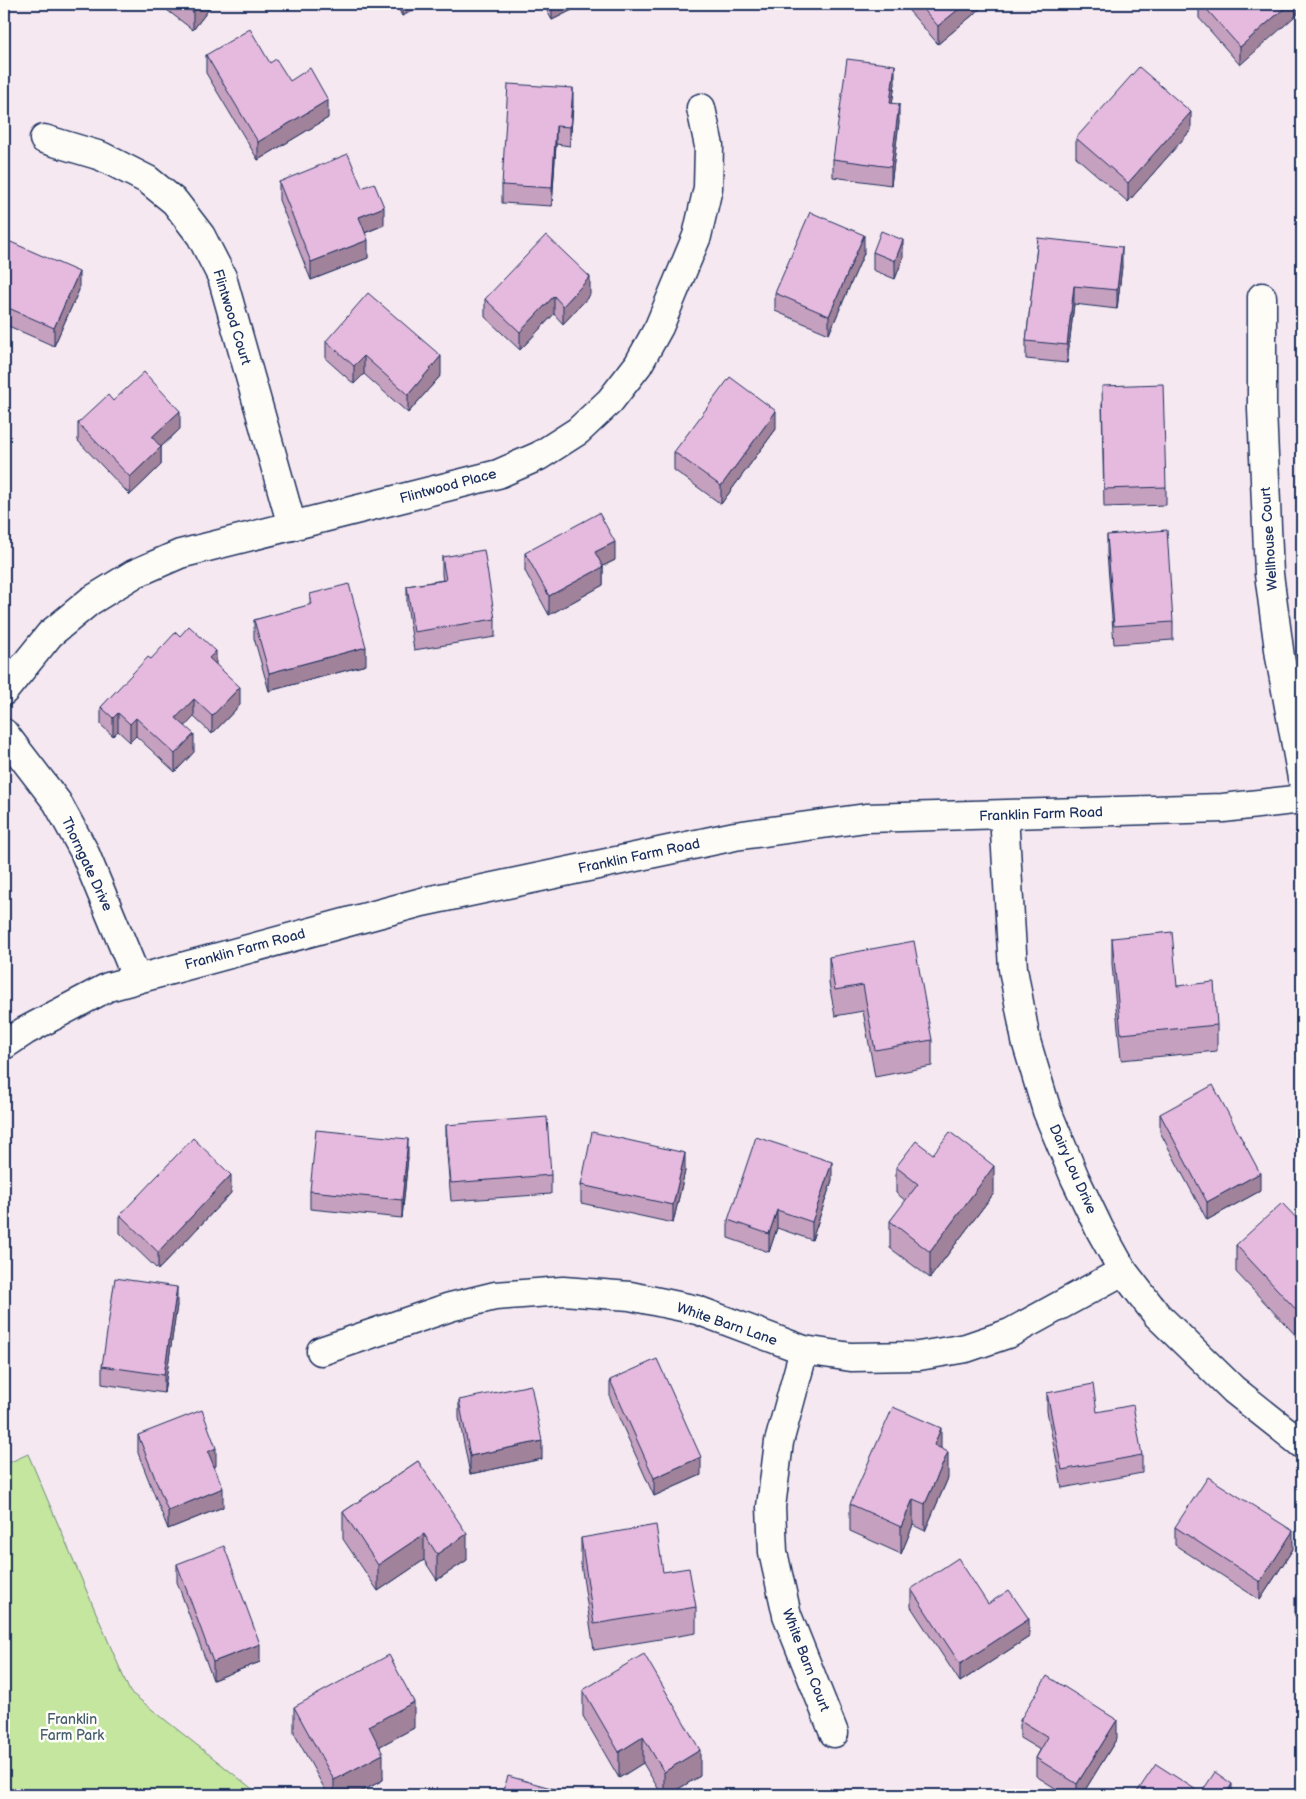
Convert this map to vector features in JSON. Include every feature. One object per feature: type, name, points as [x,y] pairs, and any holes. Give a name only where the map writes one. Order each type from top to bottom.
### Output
[{"type":"street","name":"Flintwood Place","points":[[4,691],[50,634],[90,601],[134,574],[180,554],[498,474],[539,456],[578,431],[610,401],[638,366],[659,327],[698,236],[708,188],[709,146],[701,108]]},
{"type":"street","name":"Flintwood Court","points":[[44,139],[101,156],[148,180],[175,202],[201,236],[222,277],[292,526]]},
{"type":"street","name":"Wellhouse Court","points":[[1262,297],[1262,409],[1269,574],[1280,657],[1302,778]]},
{"type":"street","name":"Thorngate Drive","points":[[4,733],[57,802],[84,851],[137,979]]},
{"type":"street","name":"Franklin Farm Road","points":[[4,1046],[25,1031],[108,987],[422,902],[735,836],[866,818],[1223,808],[1302,799]]},
{"type":"street","name":"Dairy Lou Drive","points":[[1004,815],[1013,969],[1026,1041],[1047,1111],[1075,1178],[1099,1228],[1123,1271],[1157,1315],[1234,1390],[1302,1444]]},
{"type":"street","name":"White Barn Lane","points":[[321,1351],[450,1307],[495,1296],[563,1291],[630,1296],[697,1310],[804,1350],[851,1357],[919,1356],[966,1348],[1010,1333],[1123,1271]]},
{"type":"street","name":"White Barn Court","points":[[804,1350],[779,1442],[771,1507],[774,1552],[787,1615],[834,1734]]},
{"type":"green space","name":"Franklin Farm Park","points":[[28,1454],[130,1692],[260,1795],[4,1795],[4,1465]]},
{"type":"building","points":[[182,4],[199,4],[193,12]]},
{"type":"building","points":[[919,4],[965,4],[938,26]]},
{"type":"building","points":[[1202,4],[1289,4],[1240,47]]},
{"type":"building","points":[[250,29],[270,63],[276,59],[290,81],[310,68],[328,100],[258,142],[206,55]]},
{"type":"building","points":[[847,59],[895,65],[890,103],[899,104],[891,167],[833,159]]},
{"type":"building","points":[[1139,67],[1191,112],[1128,183],[1076,138]]},
{"type":"building","points":[[508,84],[573,88],[570,127],[556,126],[552,188],[502,185]]},
{"type":"building","points":[[348,154],[362,188],[374,183],[384,207],[359,217],[368,240],[311,262],[279,182]]},
{"type":"building","points":[[810,212],[864,235],[829,316],[775,293]]},
{"type":"building","points":[[881,231],[903,240],[895,261],[873,252]]},
{"type":"building","points":[[546,235],[590,277],[563,306],[554,296],[520,332],[485,299]]},
{"type":"building","points":[[1038,238],[1122,247],[1117,290],[1074,286],[1067,345],[1026,341]]},
{"type":"building","points":[[4,239],[79,272],[54,328],[4,306]]},
{"type":"building","points":[[368,293],[441,356],[408,395],[364,356],[354,366],[326,341]]},
{"type":"building","points":[[144,372],[180,411],[152,437],[161,447],[130,477],[78,423],[108,395],[113,401]]},
{"type":"building","points":[[730,377],[776,411],[721,486],[674,452]]},
{"type":"building","points":[[1163,384],[1166,487],[1104,489],[1102,386]]},
{"type":"building","points":[[4,491],[8,492],[4,528]]},
{"type":"building","points":[[599,513],[615,542],[595,552],[603,567],[549,596],[525,553]]},
{"type":"building","points":[[1167,530],[1173,622],[1114,626],[1107,535]]},
{"type":"building","points":[[484,550],[495,619],[414,632],[407,586],[446,580],[442,557]]},
{"type":"building","points":[[349,584],[366,647],[269,673],[254,620],[312,604],[310,594]]},
{"type":"building","points":[[189,626],[216,651],[209,658],[240,687],[212,716],[194,699],[176,718],[194,734],[175,754],[136,718],[130,724],[118,713],[113,718],[101,707],[148,657],[151,659],[176,632],[180,636]]},
{"type":"building","points":[[1172,932],[1177,986],[1214,982],[1217,1025],[1121,1034],[1112,938]]},
{"type":"building","points":[[914,941],[932,1040],[875,1050],[863,985],[835,990],[829,957]]},
{"type":"building","points":[[1213,1085],[1260,1173],[1207,1202],[1160,1114]]},
{"type":"building","points":[[547,1117],[551,1175],[451,1183],[446,1125]]},
{"type":"building","points":[[316,1130],[408,1139],[402,1200],[310,1191]]},
{"type":"building","points":[[592,1132],[685,1153],[673,1205],[581,1185]]},
{"type":"building","points":[[950,1132],[994,1166],[930,1252],[890,1221],[918,1184],[896,1167],[916,1141],[933,1154]]},
{"type":"building","points":[[756,1137],[832,1162],[812,1222],[777,1210],[769,1234],[728,1220]]},
{"type":"building","points":[[193,1138],[231,1175],[158,1252],[120,1215]]},
{"type":"building","points":[[1282,1203],[1302,1224],[1302,1316],[1236,1245]]},
{"type":"building","points":[[115,1278],[177,1287],[164,1375],[102,1366]]},
{"type":"building","points":[[657,1359],[701,1457],[654,1478],[610,1380]]},
{"type":"building","points":[[1093,1384],[1097,1412],[1133,1405],[1142,1455],[1062,1470],[1047,1393]]},
{"type":"building","points":[[531,1385],[542,1441],[470,1456],[459,1400]]},
{"type":"building","points":[[893,1407],[941,1428],[934,1445],[948,1452],[925,1504],[913,1499],[901,1527],[850,1504]]},
{"type":"building","points":[[202,1410],[216,1448],[208,1452],[223,1488],[168,1511],[138,1435]]},
{"type":"building","points":[[418,1461],[467,1534],[437,1554],[424,1534],[378,1565],[343,1512]]},
{"type":"building","points":[[1208,1477],[1293,1531],[1260,1582],[1175,1527]]},
{"type":"building","points":[[656,1525],[663,1572],[689,1568],[696,1607],[594,1624],[581,1538]]},
{"type":"building","points":[[224,1546],[260,1644],[213,1662],[177,1564]]},
{"type":"building","points":[[958,1558],[988,1604],[1009,1590],[1029,1619],[960,1664],[911,1589]]},
{"type":"building","points":[[1302,1584],[1302,1601],[1295,1598]]},
{"type":"building","points":[[644,1654],[700,1750],[664,1772],[643,1737],[619,1752],[583,1690]]},
{"type":"building","points":[[389,1655],[414,1702],[369,1726],[383,1754],[334,1780],[294,1707]]},
{"type":"building","points":[[1047,1676],[1117,1720],[1077,1784],[1036,1758],[1048,1737],[1020,1720]]},
{"type":"building","points":[[1156,1764],[1201,1793],[1215,1772],[1232,1784],[1225,1795],[1135,1795]]},
{"type":"building","points":[[508,1776],[576,1795],[502,1795]]}]
